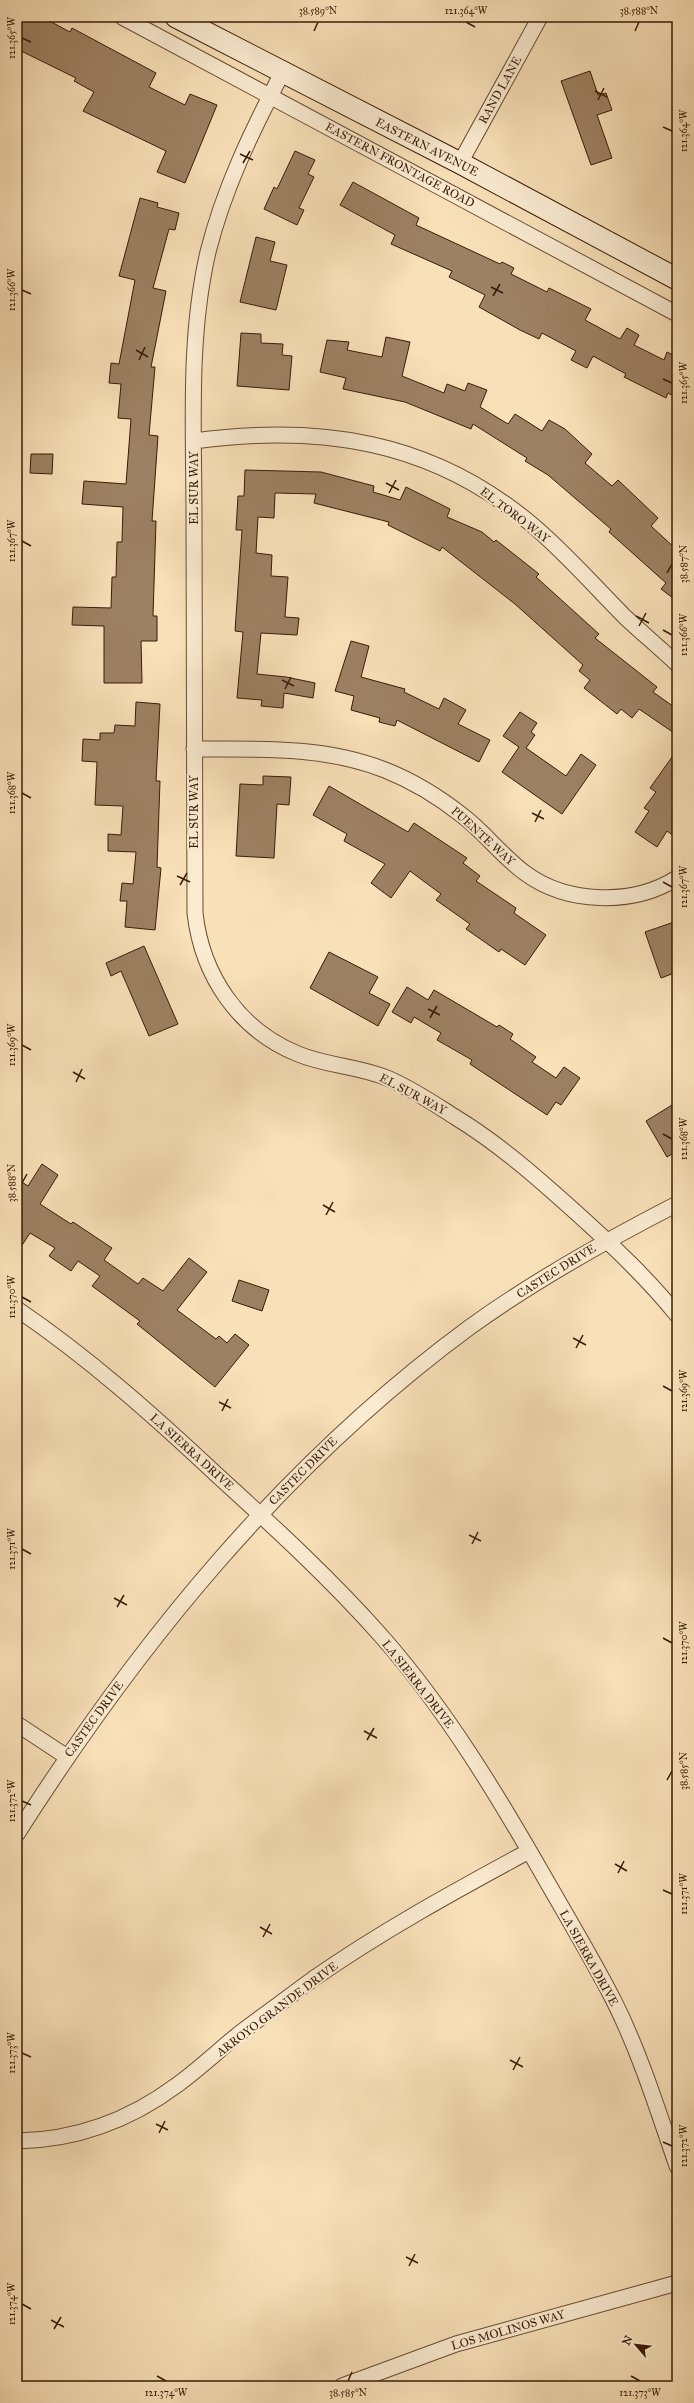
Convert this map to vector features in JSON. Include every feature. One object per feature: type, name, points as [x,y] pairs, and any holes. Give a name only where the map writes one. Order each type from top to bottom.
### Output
[{"type":"main road","name":"EASTERN AVENUE","points":[[176,17],[282,73],[460,163],[677,279]]},
{"type":"street","name":"EASTERN FRONTAGE ROAD","points":[[122,17],[677,314]]},
{"type":"street","name":"RAND LANE","points":[[460,163],[540,17]]},
{"type":"street","name":"EL SUR WAY","points":[[282,73],[247,141],[225,196],[208,252],[196,329],[194,441],[194,749],[197,928],[209,969],[223,994],[241,1016],[273,1042],[298,1054],[326,1063],[363,1070],[387,1078],[456,1117],[498,1146],[538,1178],[627,1259],[677,1315]]},
{"type":"street","name":"EL TORO WAY","points":[[194,441],[258,434],[300,434],[341,438],[396,451],[422,460],[460,477],[496,498],[530,523],[554,544],[626,618],[677,664]]},
{"type":"street","name":"PUENTE WAY","points":[[194,749],[294,750],[324,753],[384,770],[413,783],[439,798],[464,817],[506,858],[526,874],[560,890],[584,896],[622,897],[646,891],[677,878]]},
{"type":"street","name":"CASTEC DRIVE","points":[[17,1834],[67,1757],[169,1620],[260,1514],[348,1427],[414,1370],[471,1326],[524,1291],[606,1241],[677,1204]]},
{"type":"street","name":"LA SIERRA DRIVE","points":[[17,1309],[113,1383],[165,1426],[332,1582],[384,1639],[417,1679],[460,1738],[529,1851],[615,2002],[647,2081],[677,2166]]},
{"type":"street","points":[[17,1724],[67,1757]]},
{"type":"street","name":"ARROYO GRANDE DRIVE","points":[[17,2141],[60,2137],[88,2130],[141,2109],[177,2085],[240,2033],[313,1980],[362,1947],[438,1900],[529,1851]]},
{"type":"street","name":"LOS MOLINOS WAY","points":[[342,2386],[456,2344],[677,2284]]},
{"type":"building","points":[[17,17],[42,17],[70,32],[72,28],[156,73],[149,87],[185,105],[190,94],[217,105],[185,183],[157,172],[166,151],[83,111],[94,92],[74,81],[76,78],[17,49]]},
{"type":"building","points":[[590,71],[598,95],[606,93],[612,110],[597,115],[612,158],[591,165],[561,81]]},
{"type":"building","points":[[295,151],[315,160],[308,174],[314,177],[299,208],[304,210],[297,225],[264,209],[274,187],[277,189]]},
{"type":"building","points":[[353,182],[419,218],[416,225],[500,264],[502,262],[514,268],[511,274],[547,292],[549,288],[591,309],[585,320],[620,339],[627,328],[639,335],[634,345],[664,360],[667,352],[677,357],[677,398],[668,393],[666,398],[624,377],[626,374],[593,356],[587,368],[571,360],[576,351],[542,333],[539,339],[479,307],[485,295],[449,277],[452,271],[391,244],[395,235],[340,205]]},
{"type":"building","points":[[140,198],[158,203],[157,207],[179,213],[175,230],[169,229],[153,288],[166,291],[151,367],[155,367],[149,435],[158,436],[152,521],[156,521],[153,616],[157,616],[157,641],[141,641],[142,683],[104,683],[104,626],[72,625],[73,607],[111,608],[112,577],[116,577],[117,542],[122,542],[123,507],[82,504],[84,481],[126,484],[131,419],[118,418],[121,384],[109,383],[111,363],[119,364],[135,280],[119,276]]},
{"type":"building","points":[[256,237],[275,242],[270,261],[287,265],[276,310],[240,302]]},
{"type":"building","points":[[241,333],[261,334],[261,343],[283,344],[282,355],[292,356],[289,390],[237,386]]},
{"type":"building","points":[[386,337],[410,342],[402,376],[444,393],[447,384],[465,391],[468,383],[487,390],[480,407],[508,424],[515,414],[542,431],[549,420],[565,429],[592,454],[585,463],[612,486],[618,480],[658,518],[651,526],[677,550],[677,601],[661,589],[666,583],[609,532],[611,529],[548,475],[525,461],[527,458],[473,424],[471,429],[405,402],[343,389],[346,378],[320,372],[327,340],[349,342],[347,350],[382,357]]},
{"type":"building","points":[[31,454],[53,454],[52,474],[30,473]]},
{"type":"building","points":[[245,470],[321,472],[374,486],[373,492],[400,500],[406,487],[450,509],[447,517],[482,532],[494,542],[496,540],[539,574],[536,577],[599,634],[595,638],[657,687],[653,692],[677,709],[677,735],[639,709],[632,718],[621,709],[617,714],[584,688],[590,680],[579,671],[583,665],[515,604],[442,547],[440,551],[388,525],[389,522],[314,503],[316,494],[275,493],[274,518],[258,517],[256,553],[272,555],[271,576],[288,577],[285,617],[299,618],[297,635],[261,633],[257,674],[286,677],[315,683],[313,698],[284,693],[283,708],[261,706],[262,700],[237,698],[243,632],[235,631],[242,530],[236,530],[238,496],[244,496]]},
{"type":"building","points":[[351,641],[369,646],[361,677],[405,689],[404,692],[439,709],[444,698],[466,710],[458,724],[490,740],[479,762],[397,720],[395,726],[379,722],[380,718],[351,710],[354,696],[335,691]]},
{"type":"building","points":[[136,702],[160,704],[156,781],[160,781],[157,867],[161,868],[155,930],[125,927],[127,901],[120,901],[122,883],[133,884],[136,852],[108,851],[108,834],[121,835],[123,806],[95,805],[97,762],[82,761],[83,739],[100,740],[100,733],[114,733],[115,725],[135,726]]},
{"type":"building","points":[[520,712],[537,723],[531,732],[535,735],[526,748],[566,776],[581,754],[596,765],[562,814],[502,772],[519,747],[503,736]]},
{"type":"building","points":[[677,750],[677,838],[667,831],[657,847],[635,832],[649,811],[644,808],[656,792],[650,788]]},
{"type":"building","points":[[263,776],[291,777],[289,805],[277,804],[274,858],[236,856],[240,784],[263,785]]},
{"type":"building","points":[[329,786],[408,832],[414,823],[467,858],[463,863],[480,876],[476,881],[516,908],[514,913],[546,935],[525,965],[501,949],[499,952],[466,929],[470,924],[436,900],[441,894],[410,871],[391,898],[371,883],[385,864],[344,841],[347,834],[313,815]]},
{"type":"building","points":[[677,921],[677,955],[672,957],[677,972],[661,978],[645,932]]},
{"type":"building","points":[[144,946],[178,1024],[149,1036],[121,971],[111,976],[106,963]]},
{"type":"building","points":[[329,952],[378,977],[369,993],[390,1004],[378,1026],[310,988]]},
{"type":"building","points":[[407,987],[428,1000],[434,990],[497,1027],[499,1025],[513,1034],[510,1039],[536,1057],[532,1062],[556,1078],[564,1067],[580,1078],[561,1105],[556,1102],[547,1115],[470,1064],[472,1060],[437,1040],[441,1033],[414,1017],[411,1023],[392,1012]]},
{"type":"building","points":[[677,1102],[677,1151],[667,1157],[646,1121]]},
{"type":"building","points":[[42,1164],[58,1175],[40,1204],[71,1224],[73,1222],[112,1248],[104,1260],[138,1284],[143,1278],[163,1291],[189,1258],[207,1272],[177,1310],[216,1339],[219,1336],[227,1343],[235,1334],[249,1345],[215,1387],[137,1324],[140,1321],[92,1286],[100,1276],[78,1261],[71,1271],[49,1256],[55,1248],[30,1233],[17,1253],[17,1179],[28,1186]]},
{"type":"building","points":[[239,1280],[269,1290],[262,1311],[232,1301]]}]
